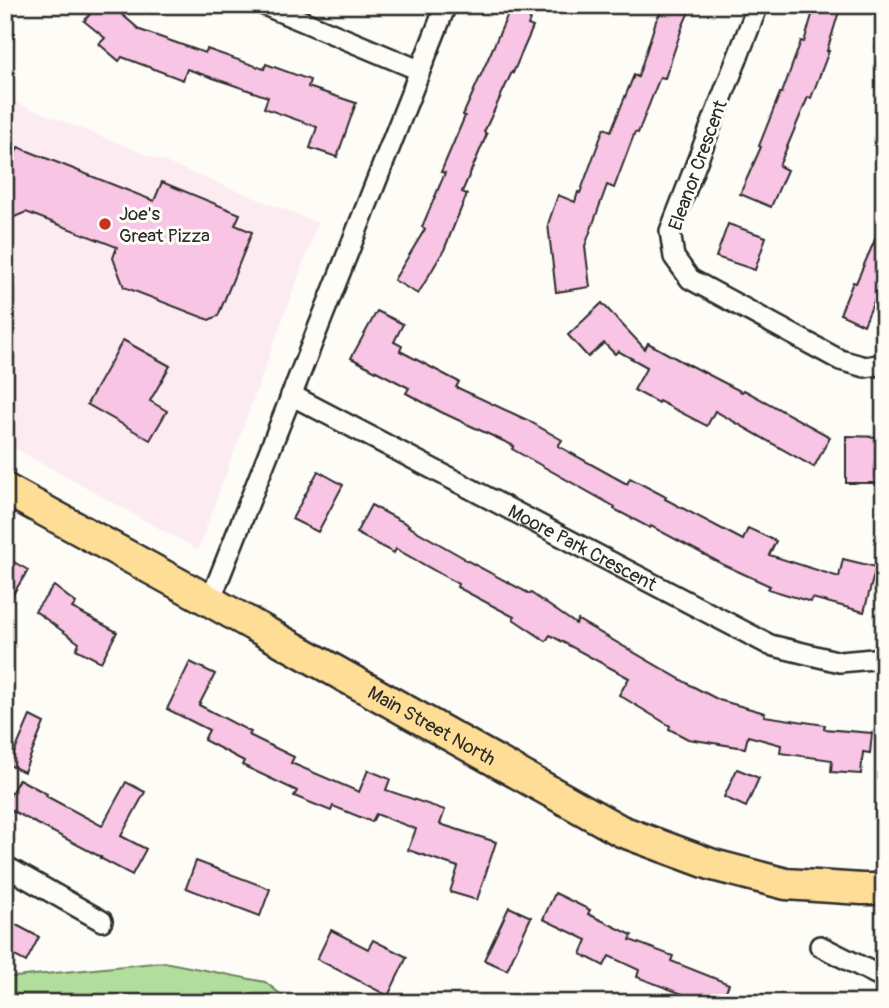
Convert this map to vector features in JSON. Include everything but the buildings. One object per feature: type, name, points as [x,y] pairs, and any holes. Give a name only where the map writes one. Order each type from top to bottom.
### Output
[{"type":"main road","name":"Main Street North","points":[[5,489],[621,831],[713,865],[786,884],[862,890],[884,889]]},
{"type":"street","points":[[264,5],[419,70]]},
{"type":"street","points":[[210,601],[446,5]]},
{"type":"street","name":"Eleanor Crescent","points":[[758,5],[670,231],[674,257],[690,279],[840,360],[865,367],[884,364]]},
{"type":"street","name":"Moore Park Crescent","points":[[291,395],[770,645],[839,662],[884,658]]},
{"type":"street","points":[[5,866],[102,921]]},
{"type":"street","points":[[820,946],[884,978]]},
{"type":"shaded area","points":[[5,98],[318,223],[198,550],[5,443]]},
{"type":"green space","points":[[164,962],[265,982],[292,1003],[5,1003],[5,978]]},
{"type":"place","name":"Joe's Great Pizza","points":[[105,224]]}]
